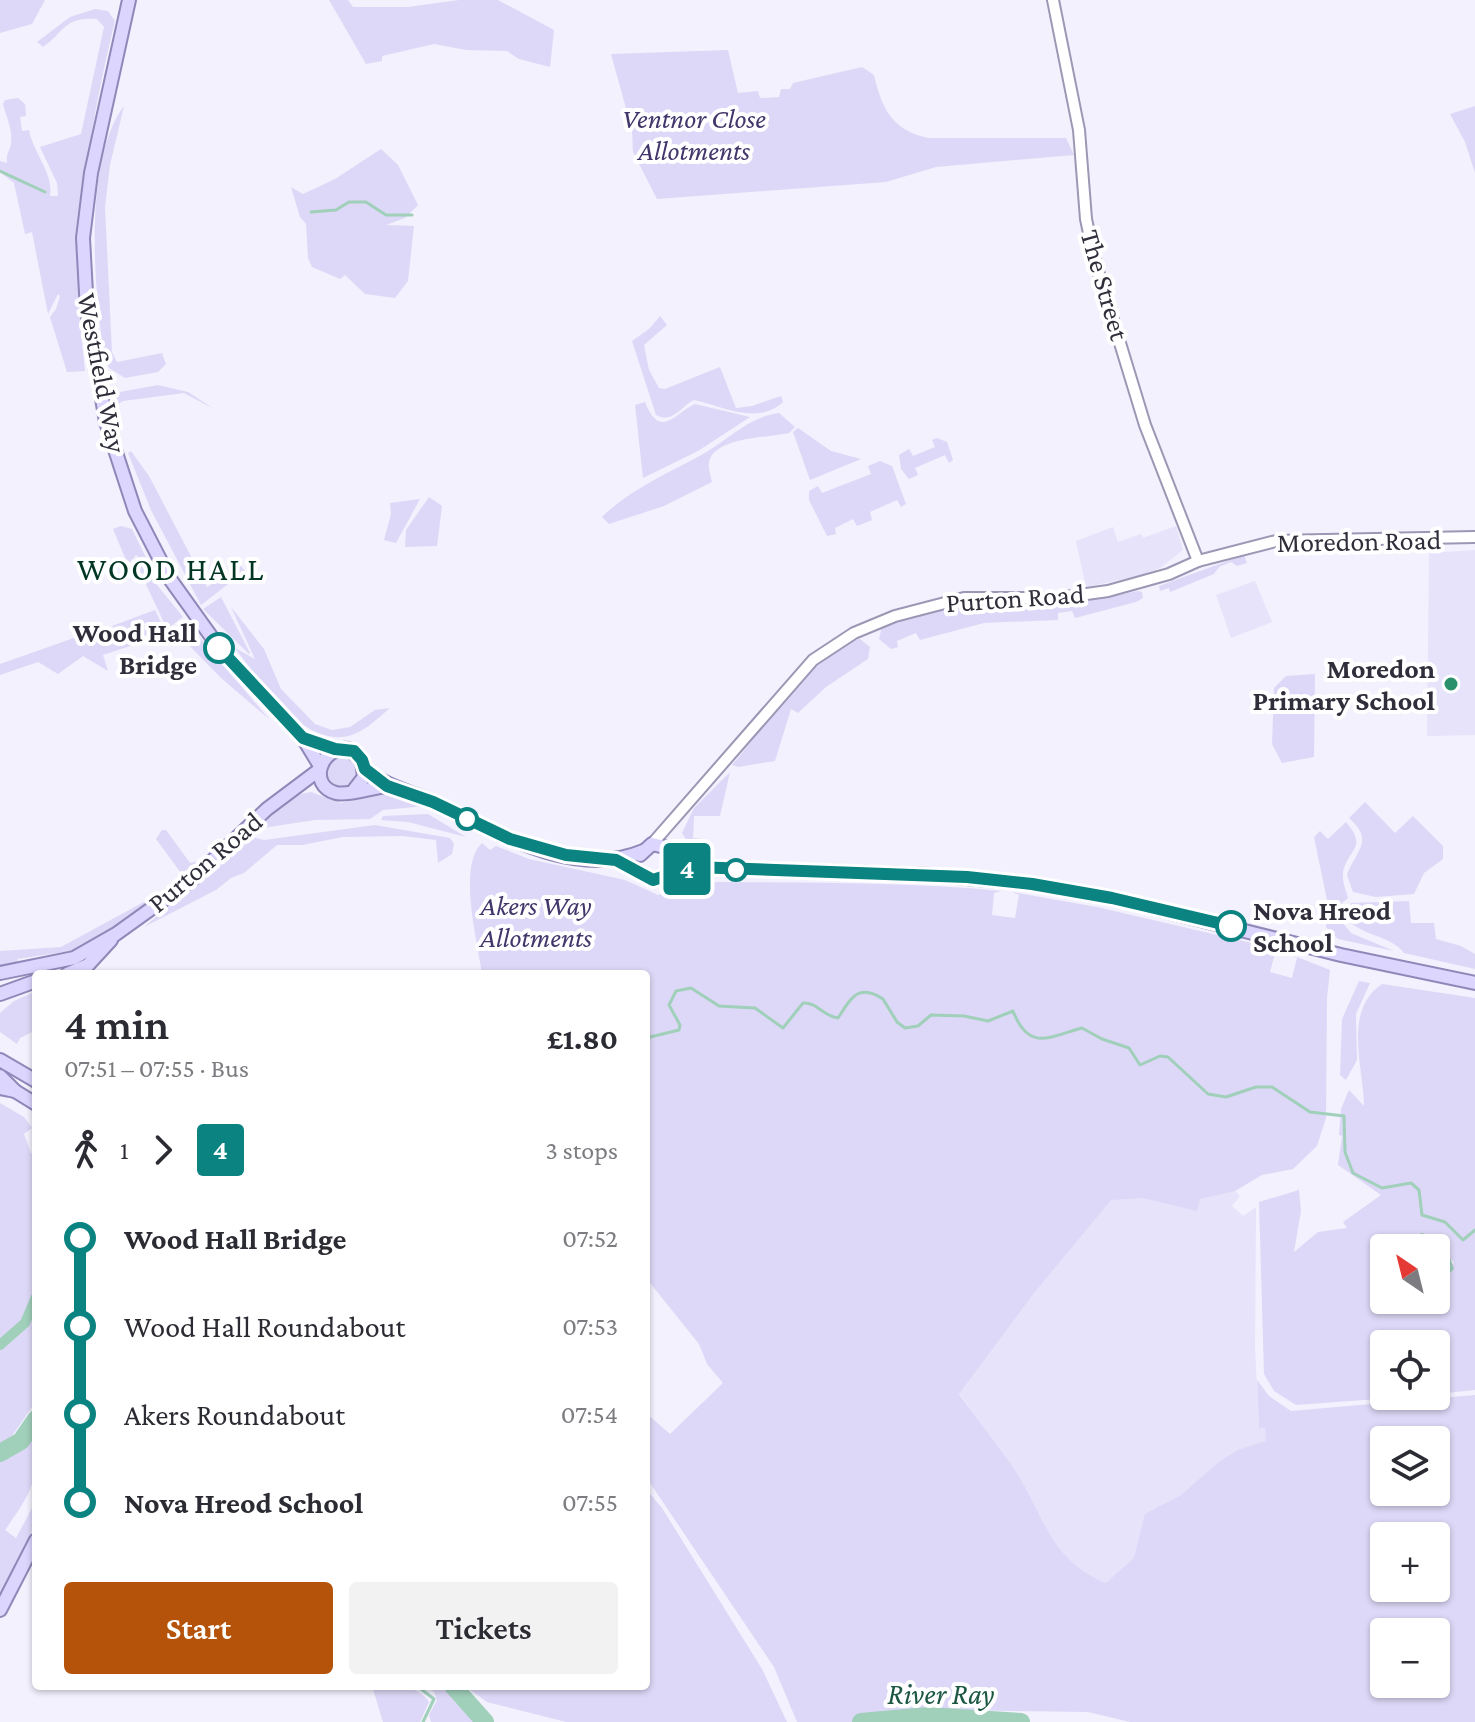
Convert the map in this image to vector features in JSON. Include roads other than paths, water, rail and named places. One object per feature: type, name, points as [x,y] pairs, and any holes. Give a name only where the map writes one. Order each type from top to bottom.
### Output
[{"type":"main road","name":"Westfield Way","points":[[129,0],[91,173],[83,238],[87,311],[106,422],[135,511],[177,589],[233,665],[303,738],[320,768]]},
{"type":"main road","name":"Westfield Way","points":[[303,738],[335,749]]},
{"type":"main road","points":[[335,749],[354,751],[365,769],[363,781],[354,790],[338,793],[325,786],[320,768],[325,755],[335,749]]},
{"type":"main road","name":"Purton Road","points":[[0,973],[74,958],[116,934],[194,878],[267,809],[320,768]]},
{"type":"main road","name":"Purton Road","points":[[365,769],[387,786],[433,802],[486,829],[530,846],[566,855],[616,860],[643,873]]},
{"type":"main road","name":"Purton Road","points":[[294,791],[325,786]]},
{"type":"main road","name":"Purton Road","points":[[354,790],[387,786]]},
{"type":"main road","points":[[693,867],[664,845],[648,847],[639,862],[643,873],[659,880],[693,867],[933,875],[1032,884],[1112,898],[1343,956],[1475,983]]},
{"type":"main road","name":"Purton Road","points":[[616,860],[648,847]]},
{"type":"main road","points":[[670,875],[675,864],[673,853]]},
{"type":"main road","name":"Purton Road","points":[[74,970],[97,957],[116,934]]},
{"type":"main road","points":[[0,994],[32,982]]},
{"type":"main road","points":[[0,1060],[32,1079]]},
{"type":"main road","points":[[0,1076],[32,1102]]},
{"type":"main road","points":[[0,1088],[15,1091]]},
{"type":"main road","points":[[0,1610],[32,1548]]},
{"type":"street","name":"The Street","points":[[1053,0],[1079,130],[1086,219],[1095,261],[1145,425],[1198,561]]},
{"type":"street","name":"Moredon Road","points":[[1198,561],[1254,545],[1292,539],[1407,541],[1475,537]]},
{"type":"street","name":"Purton Road","points":[[648,847],[743,743],[804,669],[826,650],[854,633],[947,600],[987,596],[1079,597],[1144,582],[1198,561]]},
{"type":"street","points":[[673,853],[674,820]]},
{"type":"waterway","points":[[0,171],[45,192]]},
{"type":"waterway","points":[[311,212],[336,210],[349,202],[366,202],[386,215],[412,215]]},
{"type":"waterway","points":[[650,1037],[679,1030],[680,1025],[669,1005],[676,991],[691,988],[719,1006],[755,1008],[783,1028],[803,1003],[838,1018],[855,995],[867,992],[883,999],[897,1022],[905,1028],[918,1026],[931,1015],[964,1016],[988,1021],[1013,1011],[1019,1024],[1033,1037],[1050,1037],[1082,1028],[1129,1048],[1140,1065],[1160,1056],[1168,1057],[1208,1094],[1226,1097],[1256,1087],[1272,1087],[1310,1112],[1344,1116],[1345,1152],[1353,1173],[1382,1188],[1411,1183],[1419,1190],[1422,1215],[1445,1222],[1463,1240],[1475,1230]]},
{"type":"waterway","points":[[0,1345],[25,1323],[32,1306]]},
{"type":"waterway","name":"River Ray","points":[[0,1453],[21,1441],[32,1425]]},
{"type":"waterway","points":[[422,1690],[434,1699],[423,1722]]},
{"type":"waterway","name":"River Ray","points":[[457,1690],[485,1722]]},
{"type":"waterway","name":"River Ray","points":[[861,1722],[928,1716],[1021,1722]]},
{"type":"place","name":"Wood Hall Bridge","points":[[219,648]]},
{"type":"place","name":"Moredon Primary School","points":[[1451,684]]},
{"type":"place","name":"Nova Hreod School","points":[[1231,926]]},
{"type":"district","name":"WOOD HALL","points":[[171,569]]},
{"type":"park label","name":"Ventnor Close Allotments","points":[[694,134]]},
{"type":"park label","name":"Akers Way Allotments","points":[[536,921]]}]
